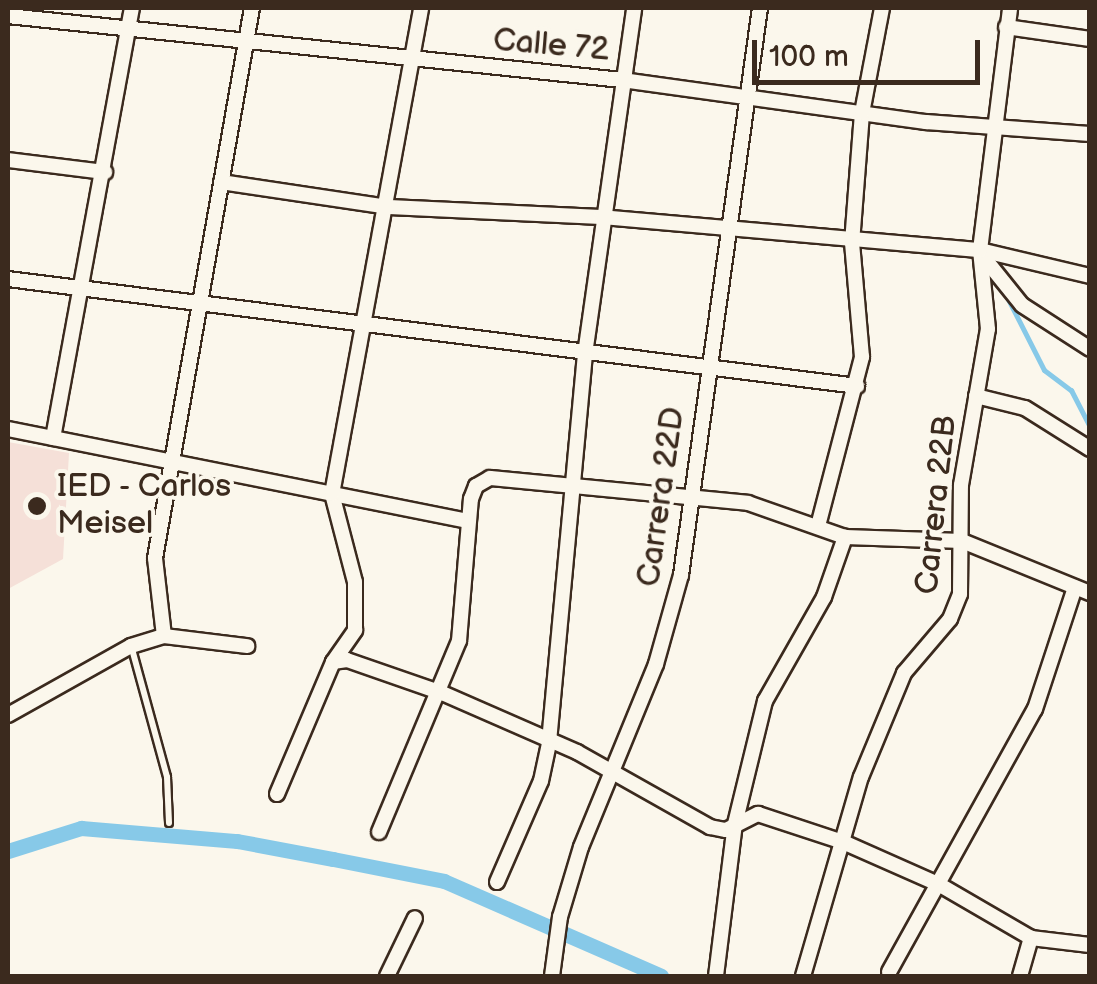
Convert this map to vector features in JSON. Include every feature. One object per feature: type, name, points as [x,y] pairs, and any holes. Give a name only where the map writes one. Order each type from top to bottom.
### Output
[{"type":"street","points":[[53,438],[84,291],[132,8]]},
{"type":"street","points":[[164,636],[156,558],[252,8]]},
{"type":"street","points":[[277,794],[333,662],[355,630],[358,607],[332,494],[368,324],[421,8]]},
{"type":"street","points":[[497,882],[541,780],[550,742],[585,354],[634,8]]},
{"type":"street","name":"Carrera 22D","points":[[552,976],[560,917],[668,630],[692,496],[744,97],[760,8]]},
{"type":"street","points":[[818,526],[857,386],[863,331],[852,243],[862,113],[882,8]]},
{"type":"street","name":"Carrera 22B","points":[[804,976],[843,842],[904,673],[956,608],[962,542],[960,485],[988,318],[980,252],[992,129],[1010,8]]},
{"type":"street","name":"Calle 72","points":[[8,16],[128,33],[622,80],[992,129],[1090,134]]},
{"type":"street","points":[[1006,27],[1090,39]]},
{"type":"street","points":[[8,160],[104,172]]},
{"type":"street","points":[[220,182],[389,208],[602,218],[980,252],[1090,276]]},
{"type":"street","points":[[980,252],[1022,305],[1090,349]]},
{"type":"street","points":[[8,279],[857,386]]},
{"type":"street","points":[[976,396],[1025,408],[1090,449]]},
{"type":"street","points":[[8,429],[468,521]]},
{"type":"street","points":[[378,832],[421,723],[442,694],[459,641],[468,521],[476,486],[490,478],[748,503],[845,537],[962,542],[1082,590],[1035,709],[888,972]]},
{"type":"street","points":[[718,976],[735,824],[774,677],[810,624],[845,537]]},
{"type":"street","points":[[8,716],[131,646],[164,636],[246,646]]},
{"type":"street","points":[[333,662],[347,660],[442,694],[612,771],[710,828],[735,824],[758,814],[843,842],[940,885],[1031,938],[1090,946]]},
{"type":"street","points":[[387,976],[415,918]]},
{"type":"street","points":[[1020,976],[1031,938]]},
{"type":"lane","points":[[131,646],[167,777],[170,823]]},
{"type":"shaded area","name":"IED - Carlos Meisel","points":[[8,442],[69,453],[63,559],[8,589]]},
{"type":"waterway","points":[[1007,297],[1044,370],[1071,390],[1090,427]]},
{"type":"waterway","points":[[8,851],[81,828],[237,841],[333,859],[444,881],[661,976]]},
{"type":"place","name":"IED - Carlos Meisel","points":[[37,506]]}]
